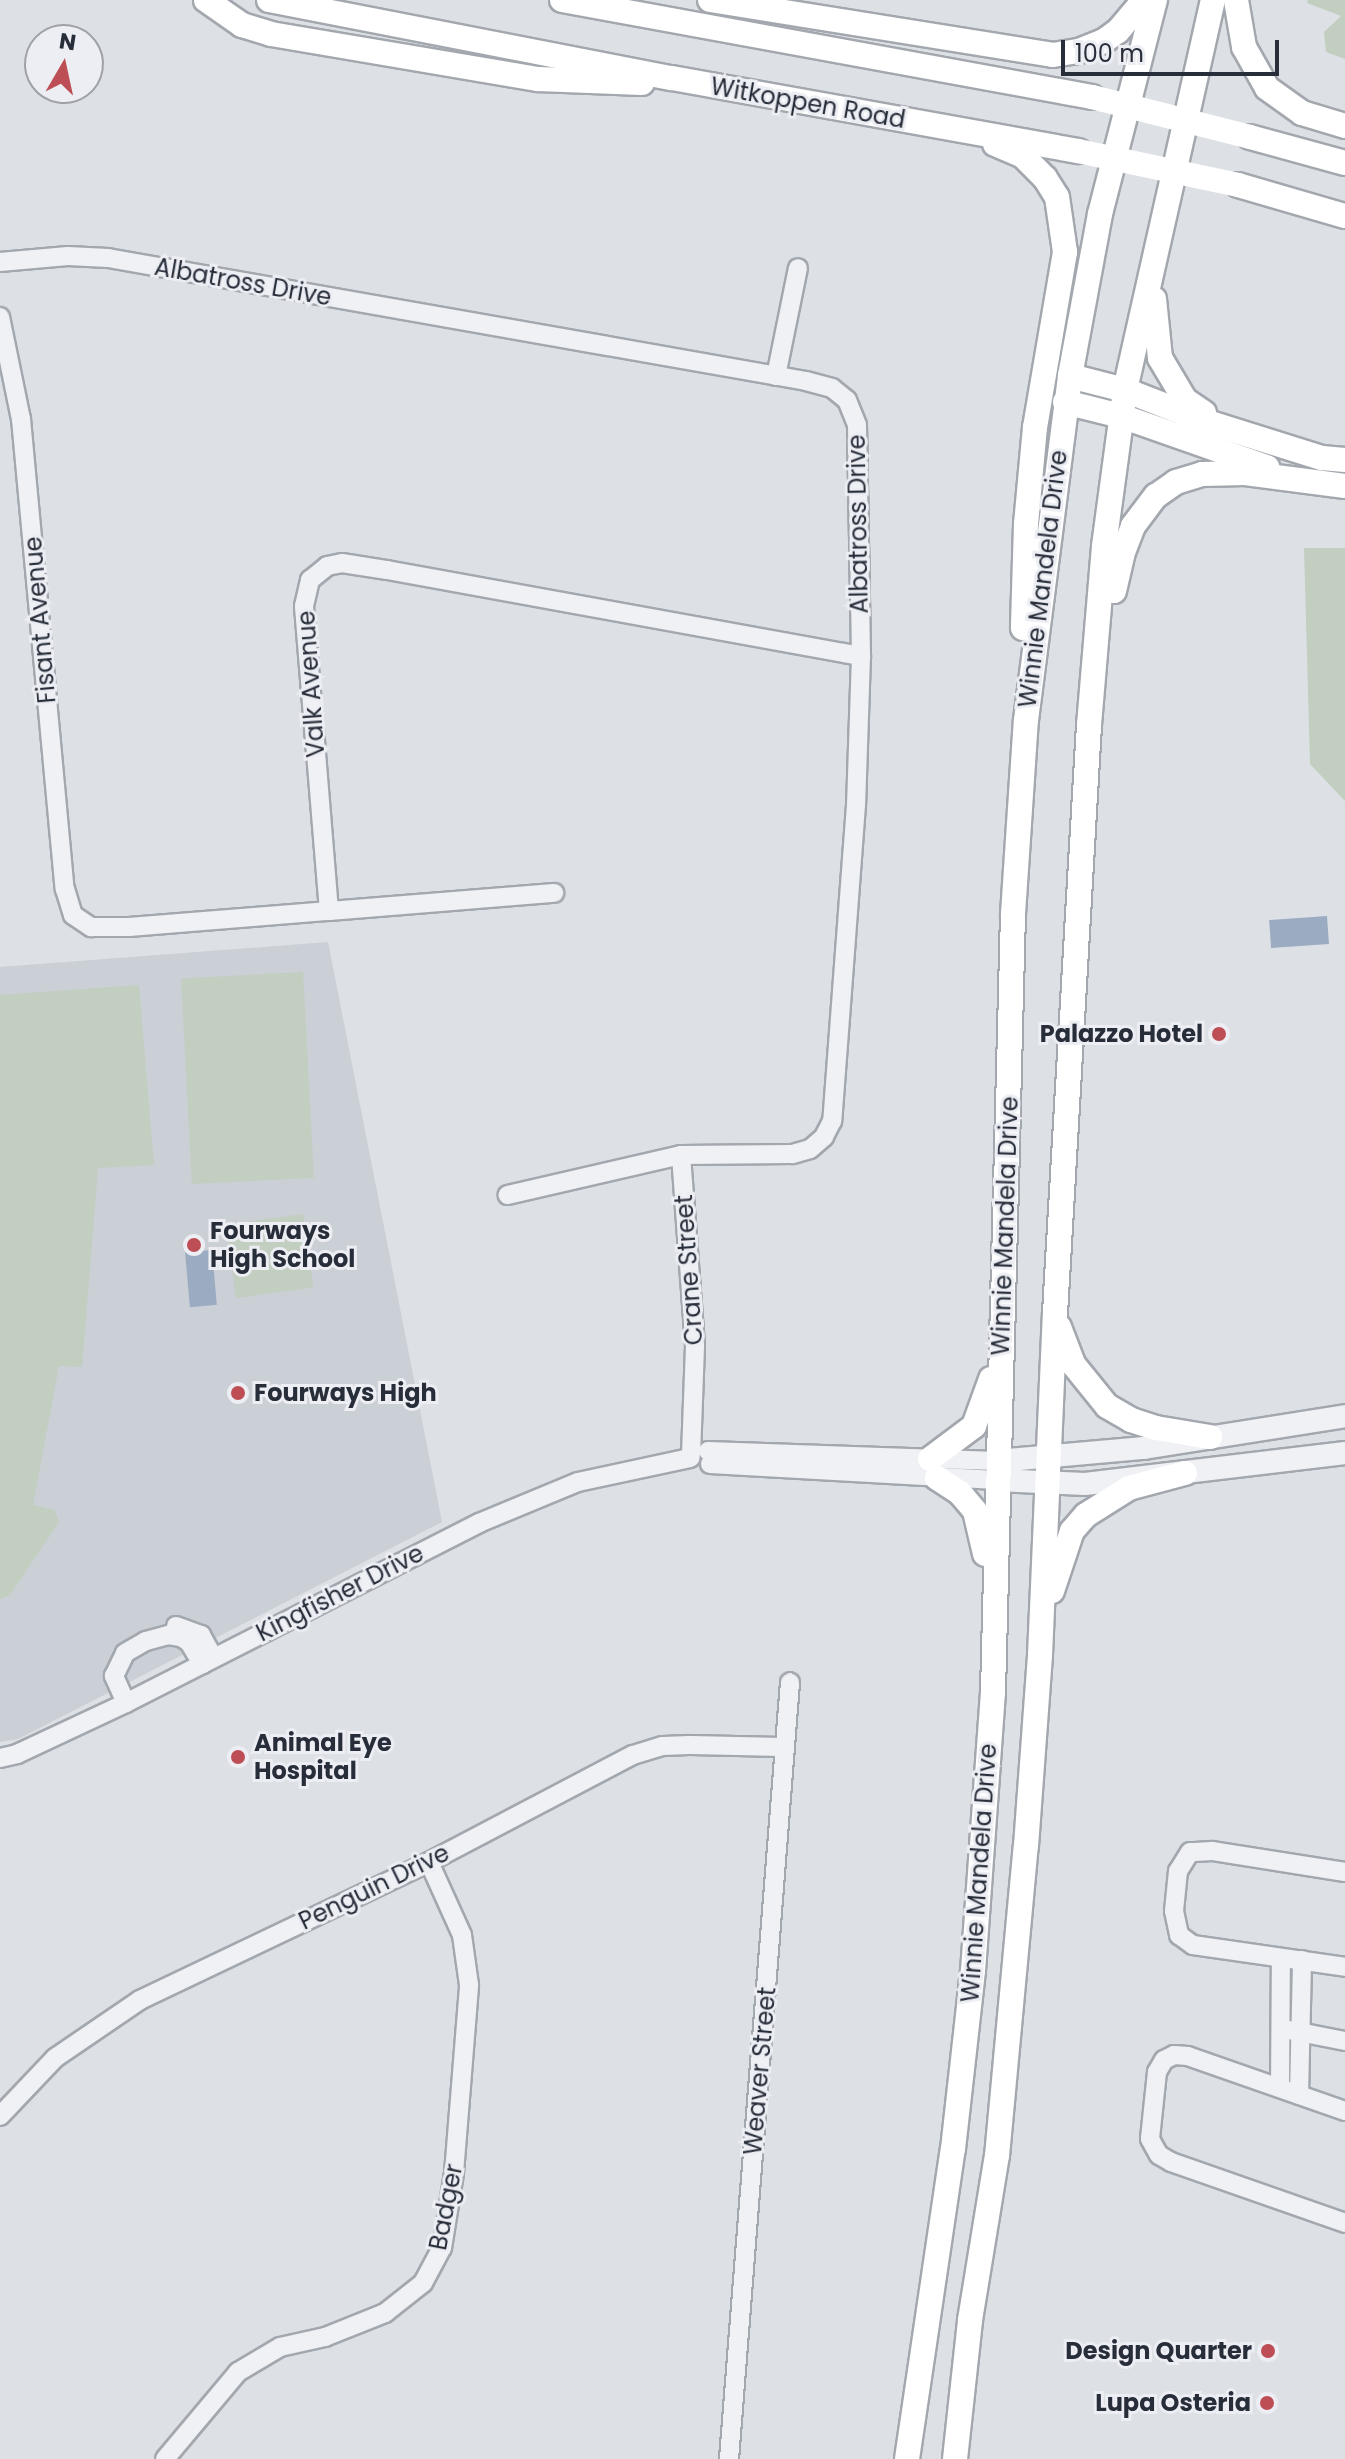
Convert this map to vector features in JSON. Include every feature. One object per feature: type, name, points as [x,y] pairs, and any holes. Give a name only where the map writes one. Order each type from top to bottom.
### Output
[{"type":"main road","points":[[206,0],[226,16],[254,30],[328,44],[553,80],[627,84],[672,78]]},
{"type":"main road","name":"Witkoppen Road","points":[[269,0],[672,78],[1078,151],[1238,185],[1345,216]]},
{"type":"main road","points":[[562,0],[1092,97],[1345,163]]},
{"type":"main road","points":[[710,0],[1053,55],[1079,51],[1104,41],[1118,31],[1144,0]]},
{"type":"main road","name":"Winnie Mandela Drive","points":[[907,2459],[953,2149],[973,1971],[997,1590],[996,1471],[1009,1149],[1013,914],[1026,720],[1065,402],[1100,214],[1155,0]]},
{"type":"main road","name":"Winnie Mandela Drive","points":[[955,2459],[970,2320],[997,2156],[1040,1655],[1055,1313],[1089,725],[1104,546],[1125,390],[1213,0]]},
{"type":"main road","points":[[1236,0],[1244,47],[1254,71],[1267,88],[1302,113],[1345,126]]},
{"type":"main road","points":[[920,122],[999,145],[1023,156],[1051,187],[1063,220],[1065,252],[1035,427],[1026,524],[1022,698],[1026,720]]},
{"type":"main road","points":[[1154,258],[1155,330],[1160,358],[1185,400],[1222,427]]},
{"type":"main road","points":[[1070,376],[1125,390],[1222,427],[1322,458],[1345,460]]},
{"type":"main road","points":[[1065,402],[1121,416],[1300,479]]},
{"type":"main road","points":[[1089,725],[1122,555],[1144,509],[1176,482],[1202,474],[1245,473],[1345,486]]},
{"type":"main road","points":[[1055,1313],[1073,1364],[1107,1406],[1131,1420],[1156,1428],[1210,1437]]},
{"type":"main road","points":[[997,1590],[975,1511],[933,1468],[974,1426],[987,1396],[1000,1339]]},
{"type":"main road","points":[[1040,1655],[1049,1601],[1072,1531],[1086,1515],[1116,1495],[1185,1473]]},
{"type":"street","name":"Albatross Drive","points":[[0,262],[68,256],[108,258],[776,376],[832,388],[847,400],[857,425],[861,656],[856,805],[832,1121],[824,1137],[810,1149],[792,1154],[681,1155],[508,1195]]},
{"type":"street","points":[[776,376],[798,268]]},
{"type":"street","name":"Fisant Avenue","points":[[0,317],[21,419],[65,889],[70,909],[80,921],[102,928],[329,911]]},
{"type":"street","name":"Valk Avenue","points":[[329,911],[304,606],[310,580],[327,566],[342,563],[387,570],[861,656]]},
{"type":"street","points":[[329,911],[554,893]]},
{"type":"street","name":"Crane Street","points":[[681,1155],[701,1456]]},
{"type":"street","points":[[996,1471],[1047,1458],[1144,1448],[1345,1416]]},
{"type":"street","points":[[996,1471],[1046,1484],[1085,1484],[1345,1453]]},
{"type":"street","name":"Kingfisher Drive","points":[[0,1758],[17,1754],[126,1703],[360,1581],[493,1517],[578,1482],[701,1456],[996,1471]]},
{"type":"street","points":[[126,1703],[114,1676],[113,1661],[119,1643],[145,1629],[175,1625],[201,1635],[208,1661]]},
{"type":"street","name":"Weaver Street","points":[[729,2459],[790,1682]]},
{"type":"street","name":"Penguin Drive","points":[[0,2116],[55,2058],[140,2000],[429,1862],[646,1750],[689,1745],[784,1747]]},
{"type":"street","points":[[1345,1872],[1212,1851],[1185,1855],[1176,1885],[1175,1927],[1179,1935],[1193,1945],[1345,1967]]},
{"type":"street","name":"Badger","points":[[165,2459],[238,2372],[280,2347],[325,2337],[385,2313],[423,2283],[442,2248],[454,2173],[469,1985],[462,1935],[429,1862]]},
{"type":"street","points":[[1280,2088],[1281,1958]]},
{"type":"street","points":[[1299,2095],[1302,1960]]},
{"type":"street","points":[[1281,2029],[1345,2041]]},
{"type":"street","points":[[1345,2111],[1188,2056],[1168,2057],[1157,2072],[1152,2147],[1171,2162],[1345,2223]]},
{"type":"shaded area","name":"Fourways High School","points":[[328,942],[442,1522],[18,1739],[0,1742],[0,967]]},
{"type":"green space","points":[[1308,0],[1345,0],[1345,59],[1326,52],[1324,32],[1341,16],[1307,3]]},
{"type":"green space","points":[[1304,548],[1345,548],[1345,801],[1310,764]]},
{"type":"green space","points":[[303,972],[314,1178],[192,1184],[181,978]]},
{"type":"green space","points":[[139,985],[154,1165],[98,1168],[82,1367],[59,1366],[33,1505],[55,1510],[59,1522],[10,1595],[0,1599],[0,995]]},
{"type":"green space","points":[[303,1214],[313,1287],[236,1298],[226,1225]]},
{"type":"water","points":[[1327,916],[1329,944],[1271,948],[1269,920]]},
{"type":"water","points":[[212,1250],[217,1305],[190,1307],[185,1252]]},
{"type":"place","name":"Palazzo Hotel","points":[[1219,1034]]},
{"type":"place","name":"Fourways High School","points":[[194,1245]]},
{"type":"place","name":"Fourways High","points":[[238,1393]]},
{"type":"place","name":"Animal Eye Hospital","points":[[238,1757]]},
{"type":"place","name":"Design Quarter","points":[[1268,2351]]},
{"type":"place","name":"Lupa Osteria","points":[[1267,2403]]}]
